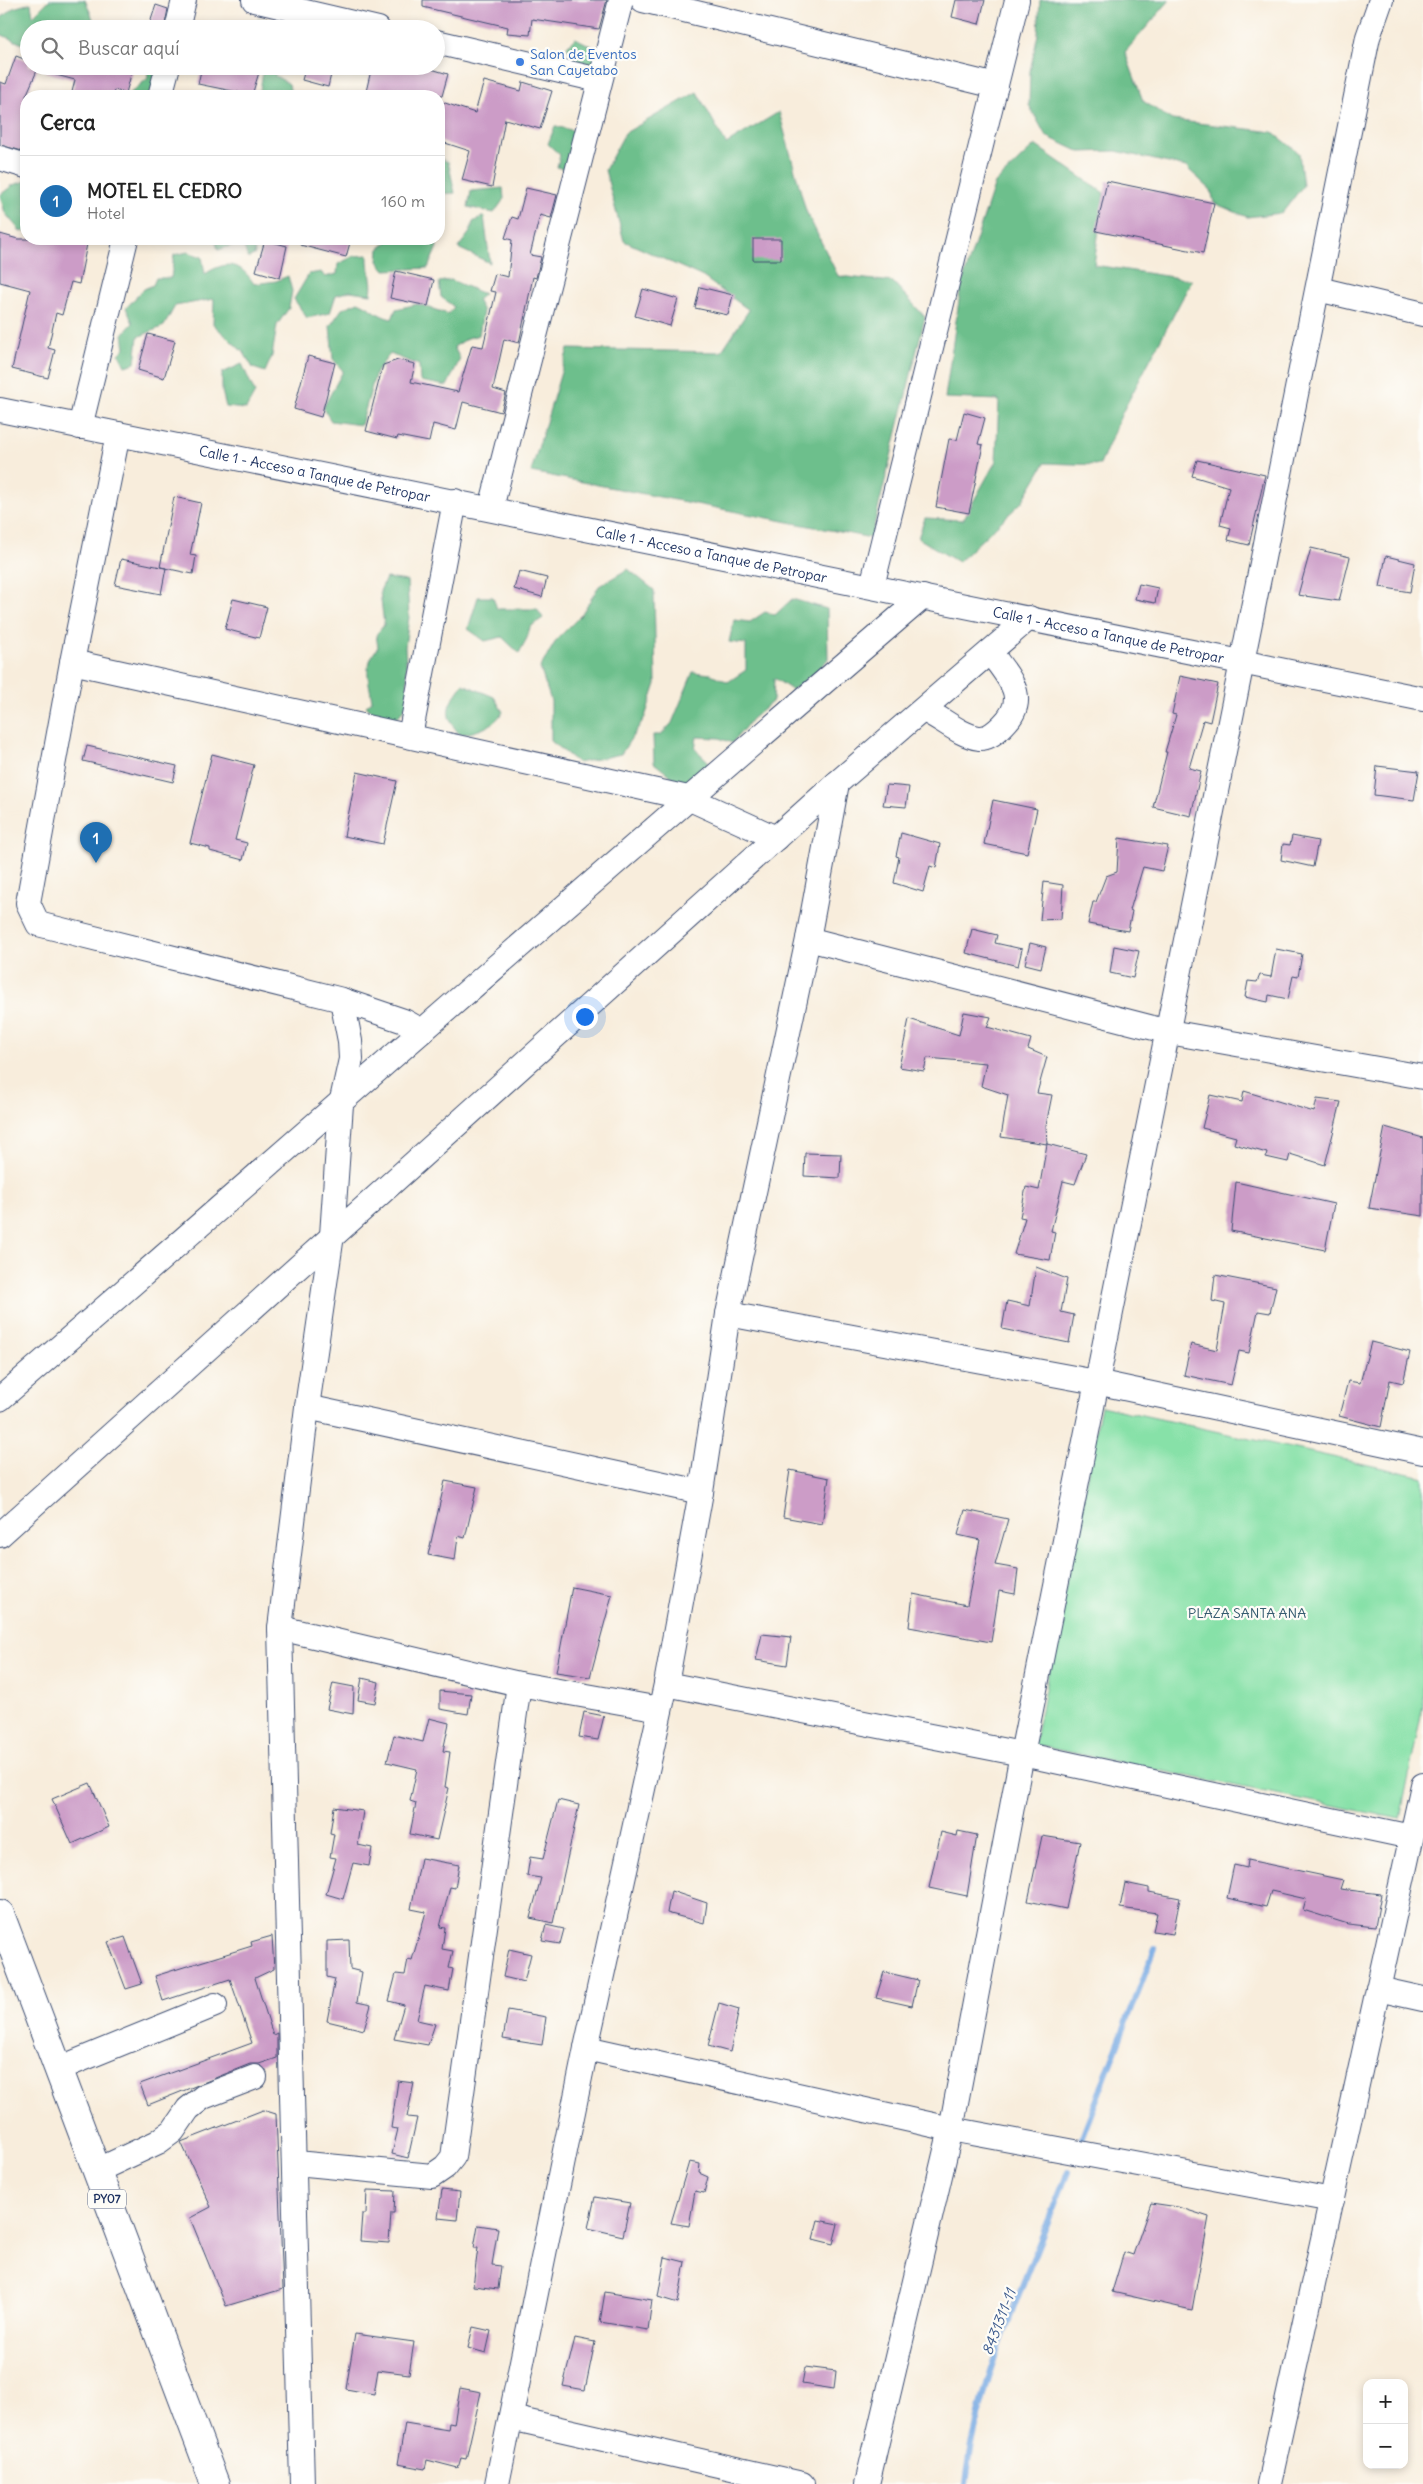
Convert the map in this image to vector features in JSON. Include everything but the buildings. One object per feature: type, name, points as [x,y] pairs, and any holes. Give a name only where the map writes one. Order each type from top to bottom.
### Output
[{"type":"highway","name":"PY07","points":[[0,1914],[215,2484]]},
{"type":"street","points":[[179,20],[184,0]]},
{"type":"street","points":[[254,0],[340,20]]},
{"type":"street","points":[[491,508],[621,0]]},
{"type":"street","points":[[643,0],[996,86]]},
{"type":"street","points":[[872,586],[1017,0]]},
{"type":"street","points":[[867,2484],[951,2129],[1022,1754],[1096,1382],[1169,1032],[1368,38],[1381,0]]},
{"type":"street","points":[[445,44],[599,80]]},
{"type":"street","points":[[162,90],[166,75]]},
{"type":"street","points":[[0,158],[20,164]]},
{"type":"street","points":[[80,427],[125,245]]},
{"type":"street","points":[[1318,289],[1423,314]]},
{"type":"street","name":"Calle 1 - Acceso a Tanque de Petropar","points":[[0,410],[491,508],[1423,699]]},
{"type":"street","points":[[118,434],[72,662],[28,903],[38,924],[342,1000],[404,1021],[422,1032]]},
{"type":"street","points":[[410,736],[455,501]]},
{"type":"street","points":[[0,1399],[340,1104],[688,798],[923,597]]},
{"type":"street","points":[[0,1534],[837,783],[1029,618]]},
{"type":"street","points":[[924,710],[970,736],[982,738],[998,730],[1012,714],[1016,703],[1016,688],[990,652]]},
{"type":"street","points":[[72,662],[688,798],[776,838]]},
{"type":"street","points":[[497,2484],[586,2048],[666,1684],[701,1492],[728,1314],[808,939],[837,783]]},
{"type":"street","points":[[808,939],[1169,1032],[1423,1077]]},
{"type":"street","points":[[302,2484],[296,2163],[280,1628],[307,1407],[332,1235],[340,1104],[350,1059],[350,1041],[342,1000]]},
{"type":"street","points":[[728,1314],[1096,1382],[1423,1452]]},
{"type":"street","points":[[307,1407],[701,1492]]},
{"type":"street","points":[[280,1628],[519,1684],[660,1709]]},
{"type":"street","points":[[296,2163],[432,2176],[445,2167],[453,2157],[519,1684]]},
{"type":"street","points":[[666,1684],[1022,1754],[1411,1836]]},
{"type":"street","points":[[1269,2484],[1423,1785]]},
{"type":"street","points":[[1378,1990],[1423,1999]]},
{"type":"street","points":[[58,2069],[215,2005]]},
{"type":"street","points":[[586,2048],[951,2129],[1332,2200]]},
{"type":"street","points":[[96,2171],[158,2142],[173,2130],[188,2109],[203,2097],[255,2077]]},
{"type":"street","points":[[511,2418],[802,2484]]},
{"type":"green space","points":[[49,0],[85,0],[93,19],[20,20],[20,43],[0,34],[0,19],[13,8],[31,3],[33,16]]},
{"type":"green space","points":[[1040,0],[1170,0],[1125,52],[1143,101],[1172,120],[1273,132],[1299,153],[1303,186],[1282,213],[1247,217],[1214,203],[1211,190],[1186,167],[1116,151],[1080,152],[1046,136],[1029,105],[1030,71],[1038,34]]},
{"type":"green space","points":[[575,38],[600,50],[598,65],[579,66],[572,58],[567,46]]},
{"type":"green space","points":[[148,75],[154,75],[152,90],[134,90],[148,78]]},
{"type":"green space","points":[[262,75],[274,75],[289,84],[290,90],[260,90]]},
{"type":"green space","points":[[697,92],[726,144],[779,112],[806,211],[838,276],[893,282],[925,317],[871,538],[531,472],[568,349],[721,352],[749,310],[703,277],[624,241],[605,170],[625,133]]},
{"type":"green space","points":[[555,126],[583,133],[573,173],[557,167],[560,155],[548,144]]},
{"type":"green space","points":[[1035,145],[1104,193],[1094,265],[1192,280],[1122,413],[1100,465],[1045,463],[1022,502],[958,562],[918,538],[925,518],[963,520],[996,461],[999,400],[945,398],[961,286],[995,183]]},
{"type":"green space","points":[[445,161],[448,162],[455,193],[445,194]]},
{"type":"green space","points":[[20,183],[20,231],[5,213],[0,195],[13,185]]},
{"type":"green space","points":[[503,188],[504,199],[494,213],[468,207],[471,191]]},
{"type":"green space","points":[[484,216],[490,263],[458,248],[470,232],[473,222]]},
{"type":"green space","points":[[217,245],[233,245],[218,250]]},
{"type":"green space","points":[[243,245],[254,245],[255,254],[248,258]]},
{"type":"green space","points":[[384,245],[436,245],[437,247],[428,268],[385,270],[378,261],[379,249]]},
{"type":"green space","points":[[188,252],[202,257],[205,274],[226,265],[238,267],[244,271],[254,284],[276,281],[288,276],[292,291],[289,308],[277,325],[272,356],[265,372],[253,368],[244,353],[213,324],[214,299],[175,306],[164,326],[138,337],[135,363],[125,366],[119,354],[125,348],[123,334],[133,323],[126,308],[144,289],[153,285],[156,278],[171,278],[174,255]]},
{"type":"green space","points":[[368,255],[368,266],[372,283],[371,294],[350,291],[336,295],[330,313],[307,318],[294,299],[309,274],[321,272],[325,277],[337,274],[338,264],[354,256]]},
{"type":"green space","points":[[451,280],[484,294],[477,300],[483,311],[479,335],[468,338],[454,347],[460,359],[447,386],[420,381],[419,365],[390,354],[376,372],[361,425],[331,421],[323,408],[343,371],[333,359],[330,326],[342,309],[358,302],[382,316],[392,319],[396,309],[418,304],[448,314],[454,307],[441,297],[439,282]]},
{"type":"green space","points":[[242,364],[255,393],[246,409],[226,407],[222,391],[222,373]]},
{"type":"green space","points":[[628,569],[654,590],[656,684],[645,717],[621,754],[578,763],[551,741],[551,701],[540,668],[557,639],[581,615],[599,586]]},
{"type":"green space","points":[[386,578],[407,581],[409,617],[405,647],[409,703],[397,718],[376,717],[366,706],[372,701],[368,667],[378,647],[376,635],[384,625],[380,591]]},
{"type":"green space","points":[[478,597],[493,597],[497,609],[537,609],[543,618],[530,627],[527,638],[519,653],[502,637],[485,641],[468,629]]},
{"type":"green space","points":[[792,599],[827,609],[828,659],[813,676],[792,690],[774,678],[773,701],[752,719],[732,743],[719,738],[697,737],[695,749],[708,761],[706,775],[687,785],[673,778],[654,763],[653,735],[661,735],[672,723],[693,672],[711,674],[728,682],[746,670],[746,644],[729,642],[734,620],[750,622],[765,612],[775,615]]},
{"type":"green space","points":[[463,684],[494,697],[503,712],[489,725],[460,735],[450,720],[449,709],[450,703]]},
{"type":"green space","name":"PLAZA SANTA ANA","points":[[1101,1406],[1423,1477],[1423,1705],[1400,1819],[1034,1745]]},
{"type":"waterway","name":"8431311-11","points":[[1081,2140],[1155,1948]]},
{"type":"waterway","name":"8431311-11","points":[[966,2484],[972,2444],[993,2365],[1022,2286],[1068,2172]]},
{"type":"place","name":"Salon de Eventos San Cayetabo","points":[[520,62]]},
{"type":"place","name":"MOTEL EL CEDRO","points":[[96,863]]}]
